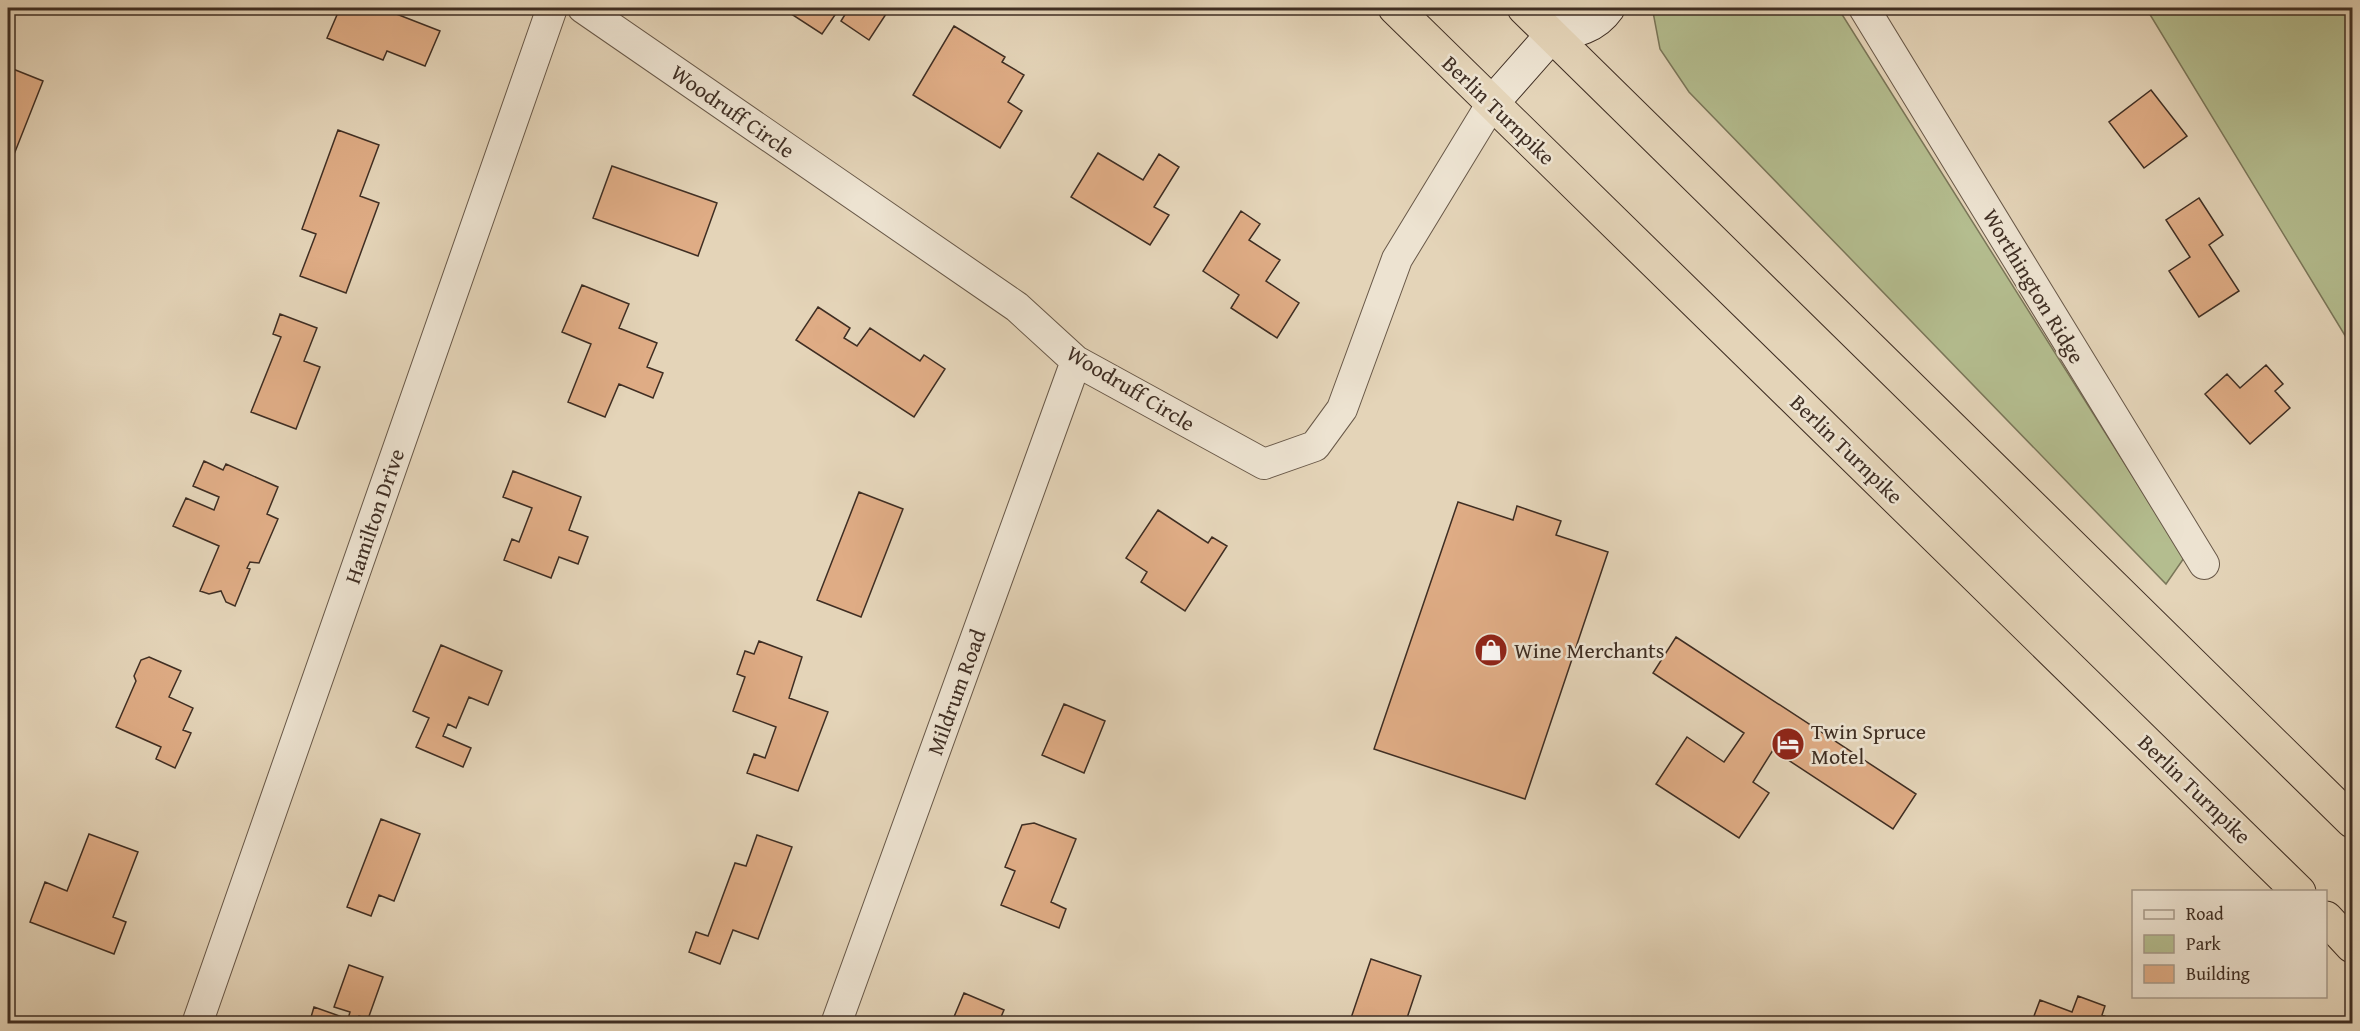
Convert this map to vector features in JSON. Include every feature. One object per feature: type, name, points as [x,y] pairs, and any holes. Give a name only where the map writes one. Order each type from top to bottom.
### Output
[{"type":"highway","name":"Berlin Turnpike","points":[[1395,8],[2298,890]]},
{"type":"highway","points":[[1524,8],[1557,21],[2352,820]]},
{"type":"highway","points":[[2327,920],[2352,946]]},
{"type":"main road","points":[[1492,103],[1557,21],[1581,30],[1608,8]]},
{"type":"street","name":"Hamilton Drive","points":[[197,1023],[552,8]]},
{"type":"street","name":"Woodruff Circle","points":[[583,8],[1017,307],[1076,361],[1264,464],[1315,446],[1342,409],[1397,259],[1492,103]]},
{"type":"street","name":"Worthington Ridge","points":[[1864,8],[2204,564]]},
{"type":"street","name":"Mildrum Road","points":[[836,1023],[1076,361]]},
{"type":"green space","points":[[1654,8],[1838,8],[2184,558],[2166,584],[1689,92],[1660,49]]},
{"type":"green space","points":[[2146,8],[2352,8],[2352,347]]},
{"type":"building","points":[[340,8],[381,8],[440,31],[425,66],[387,51],[383,60],[327,38]]},
{"type":"building","points":[[782,8],[890,8],[869,40],[841,21],[846,13],[839,9],[822,34]]},
{"type":"building","points":[[954,26],[1005,57],[1002,62],[1024,75],[1008,102],[1022,111],[1000,148],[913,95]]},
{"type":"building","points":[[8,67],[43,81],[13,157],[8,154]]},
{"type":"building","points":[[2151,90],[2187,136],[2144,168],[2109,122]]},
{"type":"building","points":[[338,130],[379,145],[360,196],[379,203],[346,293],[300,276],[316,234],[302,229]]},
{"type":"building","points":[[1098,153],[1143,180],[1159,154],[1179,167],[1154,207],[1169,215],[1150,245],[1071,197]]},
{"type":"building","points":[[612,166],[717,203],[698,256],[593,218]]},
{"type":"building","points":[[2199,198],[2223,235],[2209,245],[2239,291],[2199,317],[2169,271],[2190,257],[2166,220]]},
{"type":"building","points":[[1241,211],[1260,224],[1249,240],[1280,260],[1266,281],[1299,303],[1277,338],[1231,308],[1239,295],[1203,271]]},
{"type":"building","points":[[582,285],[629,304],[619,328],[657,343],[647,367],[663,373],[653,398],[619,384],[605,417],[568,402],[591,344],[562,332]]},
{"type":"building","points":[[818,307],[850,328],[844,338],[857,346],[870,328],[920,361],[924,355],[945,369],[914,417],[796,340]]},
{"type":"building","points":[[280,314],[317,328],[304,361],[320,367],[296,429],[251,412],[281,337],[273,334]]},
{"type":"building","points":[[2266,365],[2283,384],[2275,391],[2290,408],[2250,444],[2205,394],[2227,374],[2240,388]]},
{"type":"building","points":[[204,461],[223,470],[226,464],[278,487],[267,514],[278,519],[259,563],[250,562],[247,568],[250,569],[235,606],[226,602],[221,591],[209,594],[200,591],[219,546],[173,526],[186,498],[214,510],[219,497],[193,486]]},
{"type":"building","points":[[513,471],[581,497],[569,530],[588,537],[578,564],[559,557],[551,578],[504,560],[512,539],[519,542],[532,508],[503,497]]},
{"type":"building","points":[[859,492],[903,509],[861,617],[817,600]]},
{"type":"building","name":"Wine Merchants","points":[[1458,502],[1513,520],[1517,506],[1561,521],[1556,535],[1608,552],[1525,799],[1374,749]]},
{"type":"building","points":[[1158,510],[1208,543],[1212,537],[1227,546],[1185,611],[1141,582],[1147,572],[1126,558]]},
{"type":"building","name":"Twin Spruce Motel","points":[[1676,637],[1916,794],[1893,829],[1773,750],[1753,782],[1769,793],[1739,838],[1656,784],[1687,737],[1724,762],[1744,733],[1653,673]]},
{"type":"building","points":[[759,641],[802,657],[789,698],[828,712],[798,791],[747,773],[754,754],[765,758],[776,727],[733,711],[745,677],[737,674],[745,651],[754,654]]},
{"type":"building","points":[[441,645],[502,671],[488,705],[469,697],[456,728],[448,724],[443,736],[471,748],[463,767],[416,747],[429,718],[413,711]]},
{"type":"building","points":[[149,657],[181,671],[169,697],[193,708],[183,730],[191,733],[175,768],[156,759],[161,747],[116,727],[136,681],[134,676],[141,660]]},
{"type":"building","points":[[1064,704],[1105,721],[1084,773],[1042,755]]},
{"type":"building","points":[[381,819],[420,834],[394,901],[379,895],[371,916],[347,907]]},
{"type":"building","points":[[1034,823],[1076,839],[1051,902],[1066,909],[1059,928],[1001,905],[1015,871],[1005,867],[1022,825]]},
{"type":"building","points":[[89,834],[138,852],[113,917],[126,922],[114,954],[30,922],[45,882],[67,891]]},
{"type":"building","points":[[757,835],[792,847],[758,939],[733,930],[720,964],[689,952],[696,932],[708,936],[735,863],[746,866]]},
{"type":"building","points":[[1371,959],[1421,976],[1405,1024],[1349,1024]]},
{"type":"building","points":[[349,965],[383,977],[368,1019],[359,1016],[357,1024],[309,1024],[314,1007],[348,1019],[350,1012],[334,1007]]},
{"type":"building","points":[[964,993],[1004,1010],[998,1024],[951,1024]]},
{"type":"building","points":[[2078,996],[2105,1006],[2102,1015],[2123,1024],[2031,1024],[2040,1000],[2072,1012]]},
{"type":"place","name":"Wine Merchants","points":[[1491,650]]},
{"type":"place","name":"Twin Spruce Motel","points":[[1788,744]]}]
